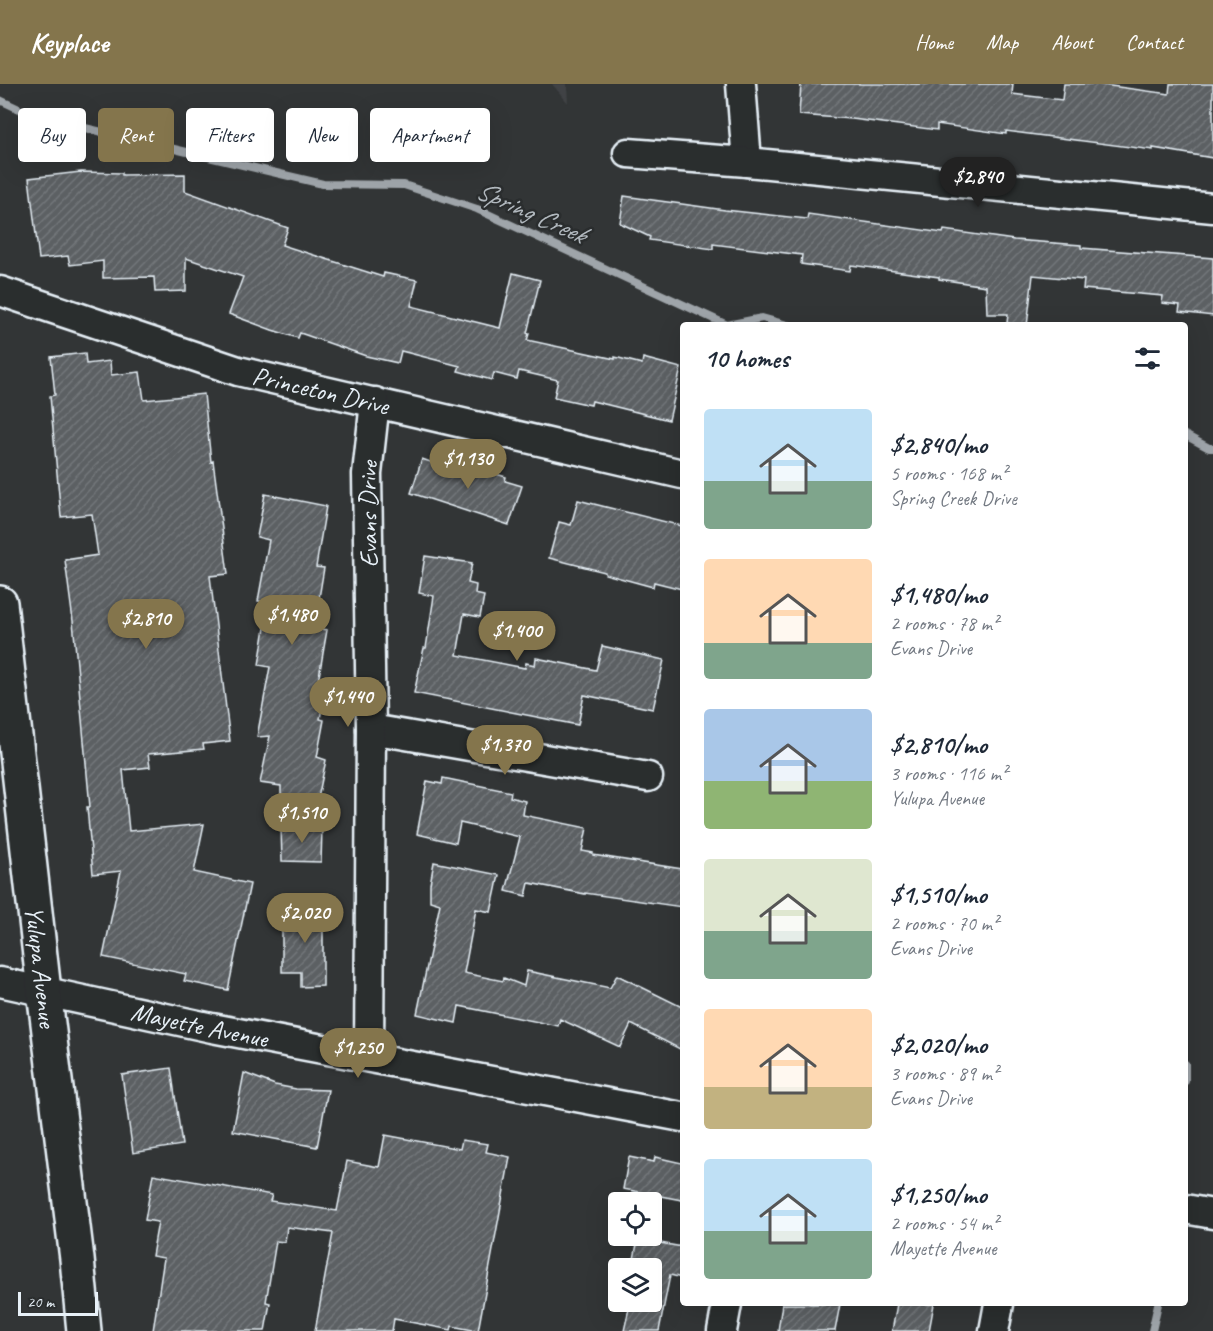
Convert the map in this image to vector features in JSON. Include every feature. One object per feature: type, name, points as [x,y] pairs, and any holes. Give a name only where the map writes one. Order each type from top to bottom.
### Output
[{"type":"street","points":[[741,84],[747,162]]},
{"type":"street","points":[[628,153],[747,162],[1213,208]]},
{"type":"street","name":"Princeton Drive","points":[[0,291],[238,371],[680,474]]},
{"type":"street","name":"Evans Drive","points":[[369,1057],[371,729],[367,474],[375,402]]},
{"type":"street","name":"Yulupa Avenue","points":[[0,603],[44,992],[78,1259],[84,1331]]},
{"type":"street","points":[[371,729],[648,777]]},
{"type":"street","name":"Mayette Avenue","points":[[0,982],[212,1028],[680,1117]]},
{"type":"street","points":[[1188,1210],[1213,1214]]},
{"type":"street","points":[[722,1331],[727,1306]]},
{"type":"street","points":[[994,1331],[999,1306]]},
{"type":"shaded area","points":[[552,84],[567,84],[568,103]]},
{"type":"building","points":[[801,84],[1013,84],[1012,94],[1062,100],[1064,84],[1096,84],[1169,94],[1170,84],[1213,84],[1213,158],[1153,148],[1153,150],[1006,131],[1006,134],[937,124],[937,130],[799,115]]},
{"type":"building","points":[[81,172],[122,173],[122,175],[185,174],[185,191],[288,228],[282,245],[383,277],[384,273],[417,280],[411,306],[500,328],[513,273],[540,280],[527,340],[642,364],[643,358],[680,368],[669,420],[592,401],[591,405],[554,397],[558,380],[519,371],[517,379],[494,373],[492,380],[458,371],[460,366],[401,351],[398,363],[366,356],[300,333],[298,338],[272,330],[229,314],[243,277],[186,258],[186,291],[155,292],[154,277],[103,278],[103,261],[70,265],[68,256],[39,259],[29,178]]},
{"type":"building","points":[[624,196],[807,219],[808,214],[943,233],[944,230],[1014,240],[1081,245],[1081,248],[1213,258],[1213,316],[1179,312],[1180,305],[1162,303],[1163,296],[1083,289],[1084,280],[1033,275],[1027,322],[1007,322],[1008,314],[987,314],[986,286],[851,265],[850,271],[801,264],[802,255],[713,244],[713,249],[649,240],[650,237],[620,223]]},
{"type":"building","points":[[85,353],[86,364],[110,361],[111,375],[140,372],[144,400],[204,394],[211,462],[213,461],[228,574],[210,576],[230,741],[203,744],[204,749],[148,754],[150,767],[123,770],[129,831],[204,824],[194,872],[250,884],[228,990],[184,981],[186,974],[103,957],[121,871],[93,874],[87,807],[90,807],[73,621],[65,560],[98,555],[92,514],[61,517],[50,396],[55,395],[51,357]]},
{"type":"building","points":[[422,459],[439,465],[440,460],[482,472],[483,470],[506,477],[505,481],[522,486],[509,525],[411,493]]},
{"type":"building","points":[[265,494],[326,506],[316,567],[324,568],[314,628],[327,630],[316,694],[324,696],[320,719],[324,720],[317,757],[326,760],[317,803],[281,794],[281,786],[260,783],[270,736],[257,737],[270,667],[259,665],[269,603],[258,601],[269,540],[257,537]]},
{"type":"building","points":[[578,500],[680,526],[680,588],[654,582],[653,587],[549,558],[559,522],[571,525]]},
{"type":"building","points":[[425,556],[472,563],[468,583],[476,585],[475,594],[484,596],[480,617],[464,614],[457,655],[525,668],[526,663],[535,665],[536,658],[596,670],[602,646],[664,660],[653,709],[584,695],[578,725],[414,693],[424,648],[426,648],[434,596],[419,593]]},
{"type":"building","points":[[443,778],[511,792],[510,797],[525,801],[523,815],[587,828],[582,851],[593,853],[593,855],[680,869],[680,907],[585,894],[529,883],[526,896],[506,891],[520,837],[460,823],[456,843],[417,834],[427,781],[442,784]]},
{"type":"building","points":[[281,827],[322,828],[321,862],[282,861]]},
{"type":"building","points":[[434,862],[499,875],[491,912],[476,909],[464,973],[503,981],[504,978],[524,986],[527,971],[610,988],[617,975],[680,1006],[680,1049],[631,1024],[620,1047],[560,1019],[558,1026],[459,1006],[456,1023],[417,1014],[440,904],[430,901]]},
{"type":"building","points":[[323,900],[323,986],[301,987],[301,972],[282,972],[282,917],[301,917],[301,901]]},
{"type":"building","points":[[171,1068],[182,1145],[133,1153],[122,1075]]},
{"type":"building","points":[[244,1073],[275,1085],[296,1089],[328,1090],[317,1147],[233,1131]]},
{"type":"building","points":[[385,1135],[460,1149],[462,1140],[488,1144],[486,1152],[510,1157],[478,1331],[452,1326],[451,1330],[394,1319],[392,1331],[315,1331],[333,1233],[287,1227],[285,1242],[276,1241],[266,1302],[270,1303],[265,1331],[153,1331],[164,1258],[152,1256],[158,1222],[145,1220],[153,1174],[272,1195],[270,1201],[337,1211],[347,1161],[379,1167]]},
{"type":"building","points":[[629,1157],[654,1162],[655,1157],[680,1163],[680,1200],[662,1196],[662,1192],[623,1189]]},
{"type":"building","points":[[662,1243],[680,1247],[680,1278],[670,1275],[659,1331],[624,1331],[628,1312],[662,1312],[662,1258],[634,1258],[637,1246],[662,1246]]},
{"type":"building","points":[[782,1306],[840,1306],[835,1331],[778,1331]]},
{"type":"building","points":[[897,1306],[934,1306],[929,1331],[892,1331]]},
{"type":"waterway","name":"Spring Creek","points":[[0,100],[34,116],[323,184],[404,185],[477,209],[721,322]]},
{"type":"waterway","name":"Spring Creek","points":[[742,322],[762,318],[776,322]]},
{"type":"waterway","name":"Spring Creek","points":[[1188,437],[1213,448]]},
{"type":"waterway","points":[[1152,1331],[1158,1306]]}]
